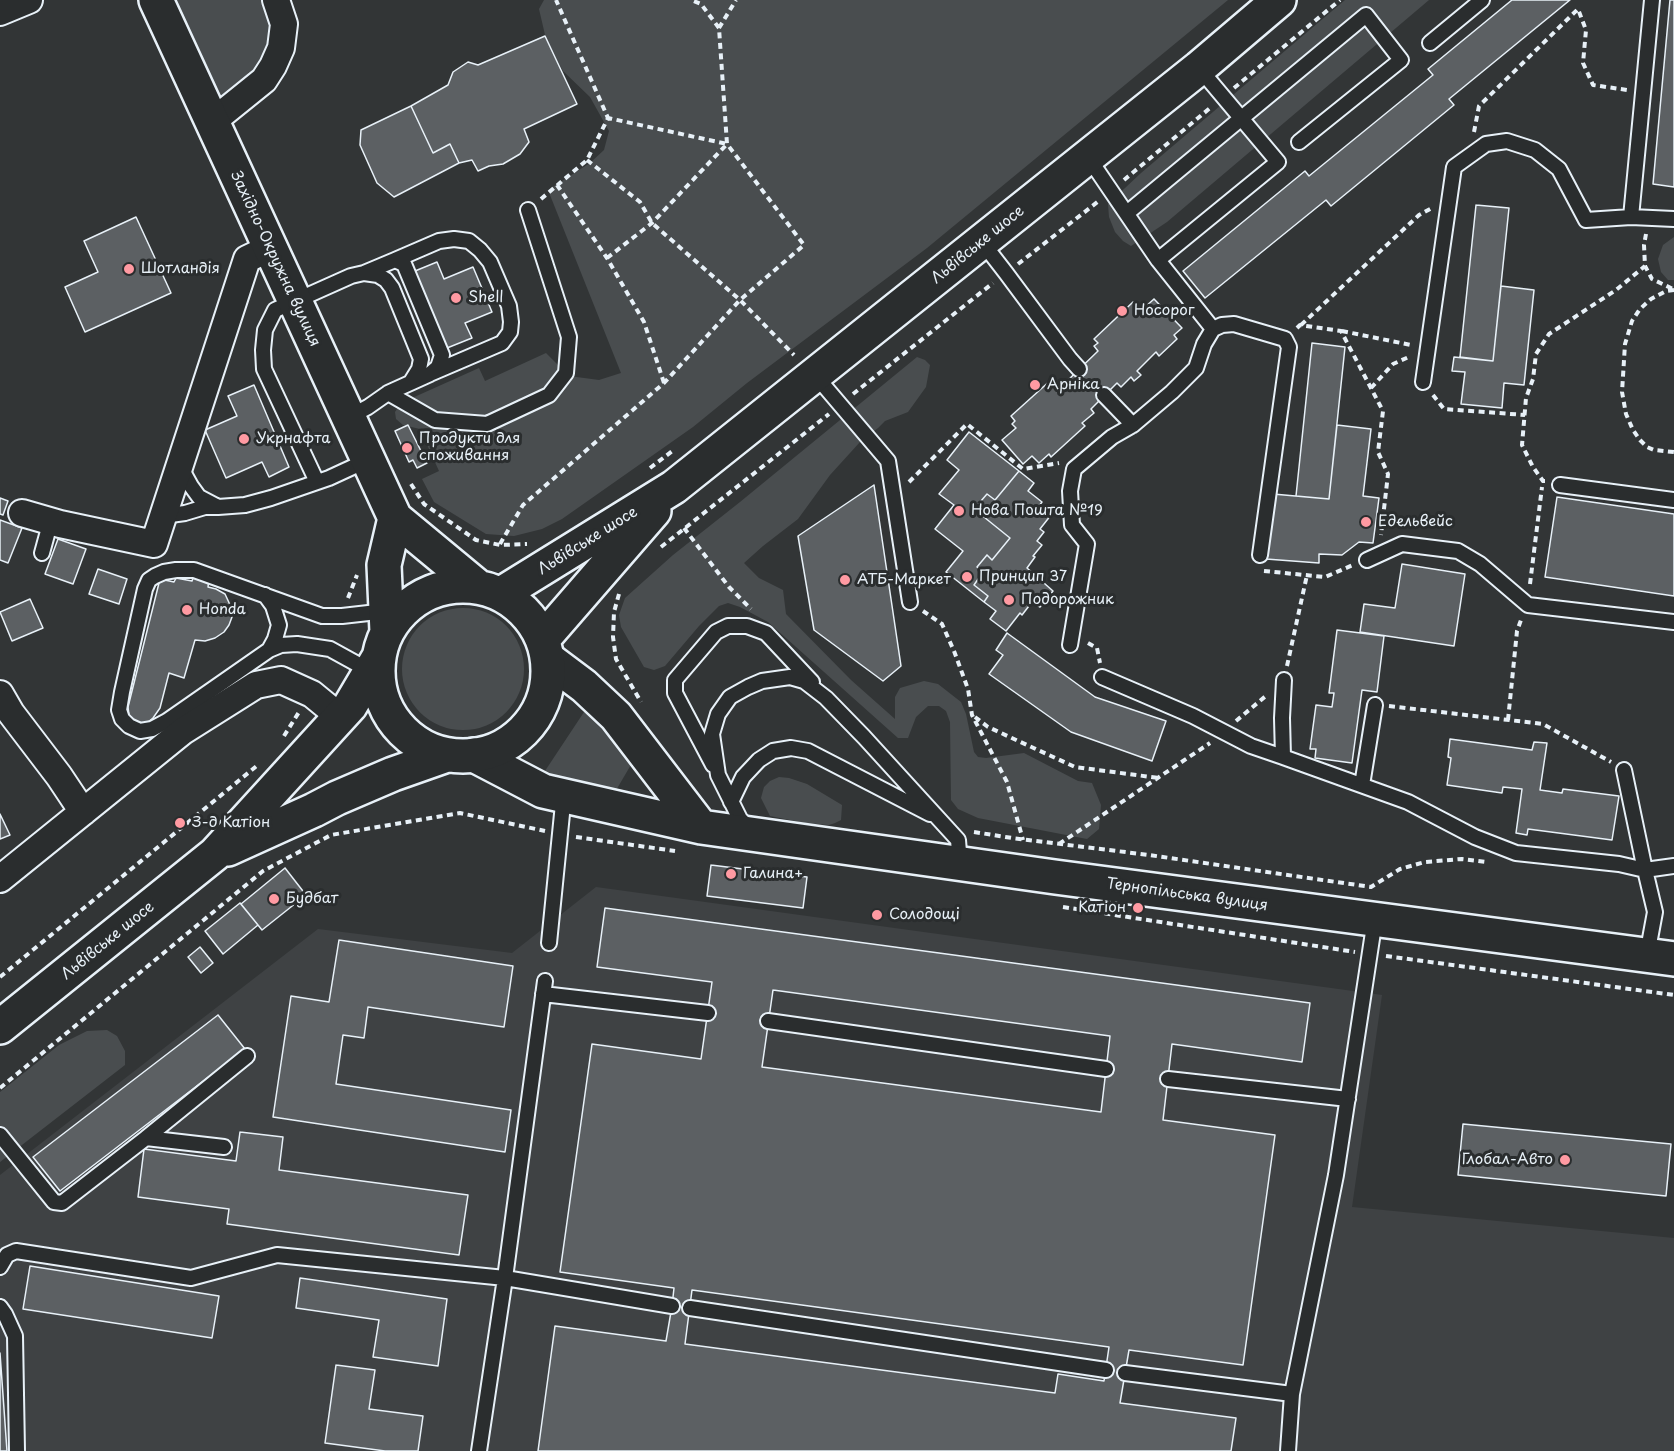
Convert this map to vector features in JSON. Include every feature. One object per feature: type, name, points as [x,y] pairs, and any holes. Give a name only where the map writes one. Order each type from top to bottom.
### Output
[{"type":"main road","name":"Західно-Окружна вулиця","points":[[156,0],[395,518],[489,590]]},
{"type":"main road","name":"Львівське шосе","points":[[546,649],[674,487],[805,365],[982,242],[1199,68],[1279,0]]},
{"type":"main road","name":"Львівське шосе","points":[[489,590],[674,487]]},
{"type":"main road","points":[[395,518],[384,565],[378,683],[386,708],[402,730],[423,746],[461,755],[500,747],[522,732],[539,711],[547,685],[546,649]]},
{"type":"main road","points":[[381,643],[403,610],[425,594],[451,586],[489,590],[524,610],[546,649],[616,716],[701,827]]},
{"type":"main road","name":"Львівське шосе","points":[[0,1027],[215,854],[350,706],[381,643]]},
{"type":"main road","name":"Львівське шосе","points":[[215,854],[393,774],[461,755]]},
{"type":"main road","name":"Тернопільська вулиця","points":[[461,755],[543,791],[701,827],[960,864],[1660,957]]},
{"type":"street","points":[[0,12],[29,0]]},
{"type":"street","points":[[212,122],[264,80],[273,66],[281,48],[284,24],[276,0]]},
{"type":"street","points":[[22,513],[60,524],[154,543],[247,259],[270,248]]},
{"type":"street","points":[[0,879],[183,731],[256,686],[281,680],[312,694],[340,717]]},
{"type":"street","points":[[0,694],[11,713],[83,812]]},
{"type":"lane","points":[[1430,43],[1482,0]]},
{"type":"lane","points":[[1631,217],[1652,0]]},
{"type":"lane","points":[[1127,213],[1366,15],[1401,60],[1299,142]]},
{"type":"lane","points":[[1158,260],[1278,162],[1199,68]]},
{"type":"lane","points":[[1423,382],[1454,167],[1486,144],[1507,141],[1535,150],[1559,169],[1586,220],[1631,217],[1674,219]]},
{"type":"lane","points":[[1088,157],[1158,260],[1213,329]]},
{"type":"lane","points":[[388,393],[435,420],[487,424],[549,395],[566,373],[569,337],[528,210]]},
{"type":"lane","points":[[317,482],[264,369],[265,330],[275,310],[351,276],[364,273],[440,241],[454,239],[469,241],[490,262],[508,306],[510,332],[502,343],[388,393],[348,417]]},
{"type":"lane","points":[[982,242],[1079,369]]},
{"type":"lane","points":[[395,260],[404,264],[442,355],[438,367],[430,374]]},
{"type":"lane","points":[[364,273],[378,275],[392,288],[421,358],[419,369],[411,382]]},
{"type":"lane","points":[[1070,645],[1087,544],[1072,525],[1070,491],[1074,469],[1112,437],[1133,425],[1172,392],[1196,368],[1204,344],[1213,329],[1222,325],[1234,324],[1285,339],[1288,347],[1260,555]]},
{"type":"lane","points":[[805,365],[888,461],[910,602]]},
{"type":"lane","points":[[1104,395],[1133,425]]},
{"type":"lane","points":[[163,516],[205,507],[245,505],[271,498],[329,478],[368,460]]},
{"type":"lane","points":[[180,466],[199,497],[218,507]]},
{"type":"lane","points":[[1560,485],[1674,500]]},
{"type":"lane","points":[[42,553],[48,531],[60,524]]},
{"type":"lane","points":[[1373,557],[1402,544],[1458,550],[1480,564],[1528,605],[1674,622]]},
{"type":"lane","points":[[194,570],[322,616],[342,616],[381,643],[330,649],[297,644],[281,645],[269,650],[167,722],[152,729],[140,731],[129,726],[122,719],[119,710],[149,580],[164,572],[194,570]]},
{"type":"lane","points":[[265,595],[273,606],[279,625],[269,650]]},
{"type":"lane","points":[[755,834],[740,819],[675,693],[675,680],[716,632],[728,626],[747,626],[766,633],[958,840],[960,864]]},
{"type":"lane","points":[[718,775],[712,734],[718,714],[730,698],[762,681],[790,677],[804,681],[826,698]]},
{"type":"lane","points":[[1102,677],[1193,716],[1251,746],[1407,802],[1475,837],[1516,853],[1619,864],[1646,870],[1674,866]]},
{"type":"lane","points":[[1283,757],[1284,680]]},
{"type":"lane","points":[[1362,785],[1375,705]]},
{"type":"lane","points":[[731,802],[743,777],[759,760],[773,751],[791,748],[808,751],[937,818]]},
{"type":"lane","points":[[1624,770],[1655,912],[1660,957]]},
{"type":"lane","points":[[549,943],[564,794]]},
{"type":"lane","points":[[1288,1451],[1292,1394],[1336,1175],[1376,920]]},
{"type":"lane","points":[[479,1451],[544,988],[708,1013]]},
{"type":"lane","points":[[768,1021],[1106,1069]]},
{"type":"lane","points":[[0,1135],[54,1202],[62,1203],[247,1056]]},
{"type":"lane","points":[[1168,1079],[1348,1099]]},
{"type":"lane","points":[[146,1138],[224,1147]]},
{"type":"lane","points":[[0,1267],[7,1255],[16,1251],[191,1278],[277,1255],[505,1278],[672,1306]]},
{"type":"lane","points":[[0,1307],[15,1336],[17,1451]]},
{"type":"lane","points":[[690,1308],[1106,1370]]},
{"type":"lane","points":[[1125,1373],[1292,1394]]},
{"type":"path","points":[[555,0],[608,117]]},
{"type":"path","points":[[500,545],[523,505],[664,383],[740,300],[804,245],[727,144],[719,28],[701,4],[691,0]]},
{"type":"path","points":[[719,28],[736,0]]},
{"type":"path","points":[[659,548],[1112,190],[1340,0]]},
{"type":"path","points":[[1469,156],[1479,106],[1578,9],[1586,30],[1583,63],[1593,85],[1612,89]]},
{"type":"path","points":[[608,117],[727,144]]},
{"type":"path","points":[[528,210],[586,160],[608,117]]},
{"type":"path","points":[[607,258],[652,223],[727,144]]},
{"type":"path","points":[[586,160],[640,202],[652,223],[740,300],[805,365]]},
{"type":"path","points":[[557,185],[607,258],[644,322],[664,383]]},
{"type":"path","points":[[1285,339],[1419,216],[1450,198]]},
{"type":"path","points":[[1649,218],[1644,245],[1645,266],[1652,279],[1674,289]]},
{"type":"path","points":[[1560,485],[1543,481],[1521,445],[1526,398],[1533,379],[1536,354],[1549,334],[1616,290],[1645,266]]},
{"type":"path","points":[[1674,289],[1651,299],[1632,321],[1625,344],[1622,392],[1626,414],[1640,440],[1653,450],[1674,452]]},
{"type":"path","points":[[1300,325],[1428,348]]},
{"type":"path","points":[[1260,555],[1262,571],[1324,577],[1373,557],[1388,474],[1378,452],[1383,411],[1341,331]]},
{"type":"path","points":[[1370,388],[1393,364],[1428,348]]},
{"type":"path","points":[[1423,382],[1444,409],[1525,415]]},
{"type":"path","points":[[894,497],[967,424],[1023,469],[1067,462]]},
{"type":"path","points":[[406,476],[424,504],[476,540],[500,545],[524,546],[535,541]]},
{"type":"path","points":[[1532,566],[1543,481]]},
{"type":"path","points":[[684,528],[729,587],[758,616]]},
{"type":"path","points":[[1059,844],[1198,752],[1284,680],[1307,576]]},
{"type":"path","points":[[622,586],[614,612],[613,637],[616,659],[647,711]]},
{"type":"path","points":[[910,602],[942,624],[968,689],[972,715],[1007,782],[1023,840]]},
{"type":"path","points":[[1508,720],[1516,631],[1528,605]]},
{"type":"path","points":[[1375,705],[1543,724],[1624,770]]},
{"type":"path","points":[[972,715],[988,727],[1076,767],[1160,778]]},
{"type":"path","points":[[0,977],[264,760]]},
{"type":"path","points":[[0,1088],[263,872],[331,835],[460,813],[560,834],[680,851]]},
{"type":"path","points":[[967,828],[976,833],[1023,840],[1149,855],[1371,887],[1400,869],[1425,862],[1462,858],[1497,863]]},
{"type":"path","points":[[1063,908],[1370,954],[1674,995]]},
{"type":"shaded area","points":[[166,0],[267,0],[275,25],[272,45],[257,74],[216,107]]},
{"type":"shaded area","points":[[544,0],[1228,0],[927,248],[747,383],[693,427],[562,519],[542,529],[514,536],[486,534],[434,502],[422,479],[439,471],[420,429],[403,425],[396,419],[395,412],[401,403],[479,368],[485,381],[546,353],[569,376],[599,380],[621,373],[548,190],[590,163],[604,150],[609,131],[590,97],[563,71],[546,39],[539,9]]},
{"type":"shaded area","points":[[1345,0],[1429,0],[1167,222],[1131,246],[1123,241],[1115,232],[1109,217],[1108,204],[1141,173]]},
{"type":"shaded area","points":[[1674,237],[1674,280],[1668,280],[1661,272],[1658,259],[1663,245]]},
{"type":"shaded area","points":[[917,357],[930,365],[926,387],[908,412],[885,421],[860,442],[830,475],[798,519],[744,563],[759,578],[783,590],[786,614],[851,680],[895,719],[895,697],[900,688],[924,681],[938,684],[961,702],[966,714],[974,752],[978,757],[1024,753],[1078,781],[1092,783],[1101,805],[1099,829],[1087,839],[978,818],[958,809],[951,800],[950,722],[946,711],[939,706],[928,706],[916,717],[908,738],[898,738],[768,622],[740,607],[728,603],[719,606],[665,666],[654,670],[644,667],[621,627],[619,615],[625,598],[673,555]]},
{"type":"shaded area","points":[[463,608],[486,612],[506,626],[520,646],[524,669],[520,692],[506,712],[486,726],[463,730],[440,726],[420,712],[406,692],[402,669],[406,646],[420,626],[440,612]]},
{"type":"shaded area","points":[[590,703],[632,763],[615,792],[541,777]]},
{"type":"shaded area","points":[[779,777],[807,784],[842,805],[841,820],[829,825],[770,816],[761,798],[764,787]]},
{"type":"shaded area","name":"Катіон","points":[[596,887],[1382,995],[1352,1207],[1674,1238],[1674,1451],[0,1451],[0,1175],[318,929],[512,953]]},
{"type":"shaded area","points":[[107,1030],[117,1036],[125,1051],[125,1065],[0,1162],[0,1092],[59,1045],[87,1031]]},
{"type":"building","points":[[1512,0],[1570,0],[1449,99],[1454,105],[1331,206],[1326,200],[1205,298],[1183,271],[1305,171],[1309,176],[1433,75],[1428,69]]},
{"type":"building","points":[[1670,0],[1674,0],[1674,187],[1653,184]]},
{"type":"building","points":[[545,36],[577,104],[524,129],[529,142],[520,154],[503,164],[489,166],[478,171],[472,160],[459,163],[450,144],[433,153],[411,106],[448,85],[453,72],[468,62],[478,65]]},
{"type":"building","points":[[411,106],[433,153],[450,144],[459,163],[394,197],[377,183],[360,145],[361,130]]},
{"type":"building","points":[[1476,205],[1509,208],[1493,361],[1460,357]]},
{"type":"building","points":[[136,217],[171,293],[85,332],[65,287],[98,272],[84,241]]},
{"type":"building","points":[[437,262],[444,279],[473,267],[492,312],[465,323],[472,338],[447,348],[415,271]]},
{"type":"building","points":[[1501,286],[1534,290],[1524,385],[1504,383],[1502,408],[1461,404],[1465,372],[1452,371],[1454,357],[1493,361]]},
{"type":"building","points":[[1154,299],[1182,328],[1174,335],[1177,339],[1159,356],[1156,352],[1137,371],[1141,375],[1134,381],[1131,377],[1121,387],[1117,383],[1091,409],[1094,413],[1082,423],[1085,426],[1051,457],[1049,454],[1039,463],[1032,456],[1023,464],[1002,440],[1016,428],[1012,424],[1015,421],[1011,416],[1052,379],[1056,383],[1060,380],[1064,384],[1098,351],[1094,346],[1098,343],[1094,339],[1133,302],[1138,308],[1141,305],[1144,308]]},
{"type":"building","points":[[1312,343],[1345,347],[1329,499],[1296,496]]},
{"type":"building","points":[[254,385],[289,467],[269,477],[262,462],[226,478],[205,430],[237,416],[228,396]]},
{"type":"building","points":[[408,425],[427,463],[417,468],[413,460],[409,462],[395,431]]},
{"type":"building","points":[[1337,425],[1371,429],[1363,496],[1379,498],[1373,543],[1359,542],[1342,555],[1319,554],[1319,563],[1266,559],[1273,494],[1329,499]]},
{"type":"building","points":[[969,432],[1019,471],[995,500],[987,494],[974,509],[1010,538],[992,560],[987,555],[977,567],[983,572],[974,585],[988,596],[984,602],[946,572],[963,551],[935,529],[954,505],[939,494],[959,470],[947,460]]},
{"type":"building","points":[[1019,471],[1034,483],[1028,491],[1042,502],[1039,506],[1051,515],[1040,529],[1044,532],[1037,541],[1042,545],[1027,568],[1053,591],[1040,607],[1032,602],[1006,631],[990,619],[996,611],[984,602],[988,596],[974,585],[983,572],[977,567],[987,555],[992,560],[1010,538],[974,509],[987,494],[995,500]]},
{"type":"building","points":[[874,485],[901,666],[883,681],[814,630],[798,536]]},
{"type":"building","points":[[1557,497],[1674,514],[1674,596],[1545,577]]},
{"type":"building","points":[[0,498],[8,501],[3,515],[0,514]]},
{"type":"building","points":[[0,520],[22,528],[8,563],[0,560]]},
{"type":"building","points":[[58,539],[86,549],[73,584],[45,574]]},
{"type":"building","points":[[1402,564],[1465,574],[1454,646],[1360,632],[1364,604],[1395,608]]},
{"type":"building","points":[[98,569],[127,579],[119,604],[89,594]]},
{"type":"building","points":[[194,575],[209,579],[208,587],[225,594],[231,607],[232,617],[229,625],[215,638],[205,641],[195,640],[184,678],[169,673],[160,708],[147,723],[138,723],[129,715],[128,707],[160,579],[174,582],[176,578],[192,581]]},
{"type":"building","points":[[30,599],[43,628],[12,641],[0,612]]},
{"type":"building","points":[[1337,630],[1384,636],[1377,692],[1362,690],[1352,763],[1315,758],[1316,749],[1310,749],[1316,705],[1332,707],[1334,693],[1329,693]]},
{"type":"building","points":[[1007,633],[1095,697],[1166,721],[1152,761],[1071,732],[989,674],[1003,655],[996,650]]},
{"type":"building","points":[[1450,739],[1532,750],[1534,742],[1547,743],[1540,790],[1562,793],[1563,789],[1619,796],[1612,840],[1528,829],[1527,835],[1516,833],[1522,789],[1503,787],[1502,793],[1447,785],[1451,758],[1448,757]]},
{"type":"building","points":[[0,814],[10,835],[0,839]]},
{"type":"building","points":[[711,865],[807,877],[803,908],[707,896]]},
{"type":"building","points":[[285,868],[306,895],[262,930],[241,904]]},
{"type":"building","points":[[240,903],[258,925],[223,954],[205,931]]},
{"type":"building","points":[[605,908],[1310,1003],[1302,1062],[1172,1044],[1163,1120],[1275,1135],[1243,1365],[1129,1350],[1120,1403],[1236,1418],[1231,1451],[538,1451],[555,1326],[666,1341],[672,1306],[674,1288],[560,1272],[592,1044],[701,1059],[712,982],[597,967]],"holes":[[[773,990],[1110,1036],[1101,1112],[762,1067]],[[692,1290],[1109,1347],[1104,1381],[1058,1374],[1055,1393],[685,1344]]]},
{"type":"building","points":[[339,940],[513,966],[504,1027],[368,1007],[364,1038],[343,1035],[336,1084],[511,1110],[505,1152],[273,1117],[291,996],[329,1002]]},
{"type":"building","points":[[200,947],[213,963],[201,973],[188,957]]},
{"type":"building","points":[[218,1015],[245,1049],[60,1191],[33,1157]]},
{"type":"building","points":[[1463,1124],[1671,1144],[1666,1196],[1458,1175]]},
{"type":"building","points":[[240,1132],[283,1137],[279,1170],[468,1195],[459,1255],[227,1224],[229,1209],[138,1197],[144,1149],[236,1161]]},
{"type":"building","points":[[30,1266],[219,1296],[212,1338],[23,1309]]},
{"type":"building","points":[[300,1278],[447,1299],[438,1366],[373,1357],[379,1320],[296,1308]]},
{"type":"building","points":[[0,1353],[7,1451],[0,1451]]},
{"type":"building","points":[[336,1365],[375,1370],[369,1409],[423,1416],[418,1451],[385,1451],[325,1443]]},
{"type":"place","name":"Шотландія","points":[[129,269]]},
{"type":"place","name":"Shell","points":[[456,298]]},
{"type":"place","name":"Носорог","points":[[1122,311]]},
{"type":"place","name":"Арніка","points":[[1035,385]]},
{"type":"place","name":"Укрнафта","points":[[244,439]]},
{"type":"place","name":"Продукти для споживання","points":[[407,448]]},
{"type":"place","name":"Нова Пошта №19","points":[[959,511]]},
{"type":"place","name":"Едельвейс","points":[[1366,522]]},
{"type":"place","name":"Принцип 37","points":[[967,577]]},
{"type":"place","name":"АТБ-Маркет","points":[[845,580]]},
{"type":"place","name":"Подорожник","points":[[1009,600]]},
{"type":"place","name":"Honda","points":[[187,610]]},
{"type":"place","name":"З-д Катіон","points":[[180,823]]},
{"type":"place","name":"Галина+","points":[[731,874]]},
{"type":"place","name":"Будбат","points":[[274,899]]},
{"type":"place","name":"Катіон","points":[[1138,908]]},
{"type":"place","name":"Солодощі","points":[[877,915]]},
{"type":"place","name":"Глобал-Авто","points":[[1565,1160]]}]
